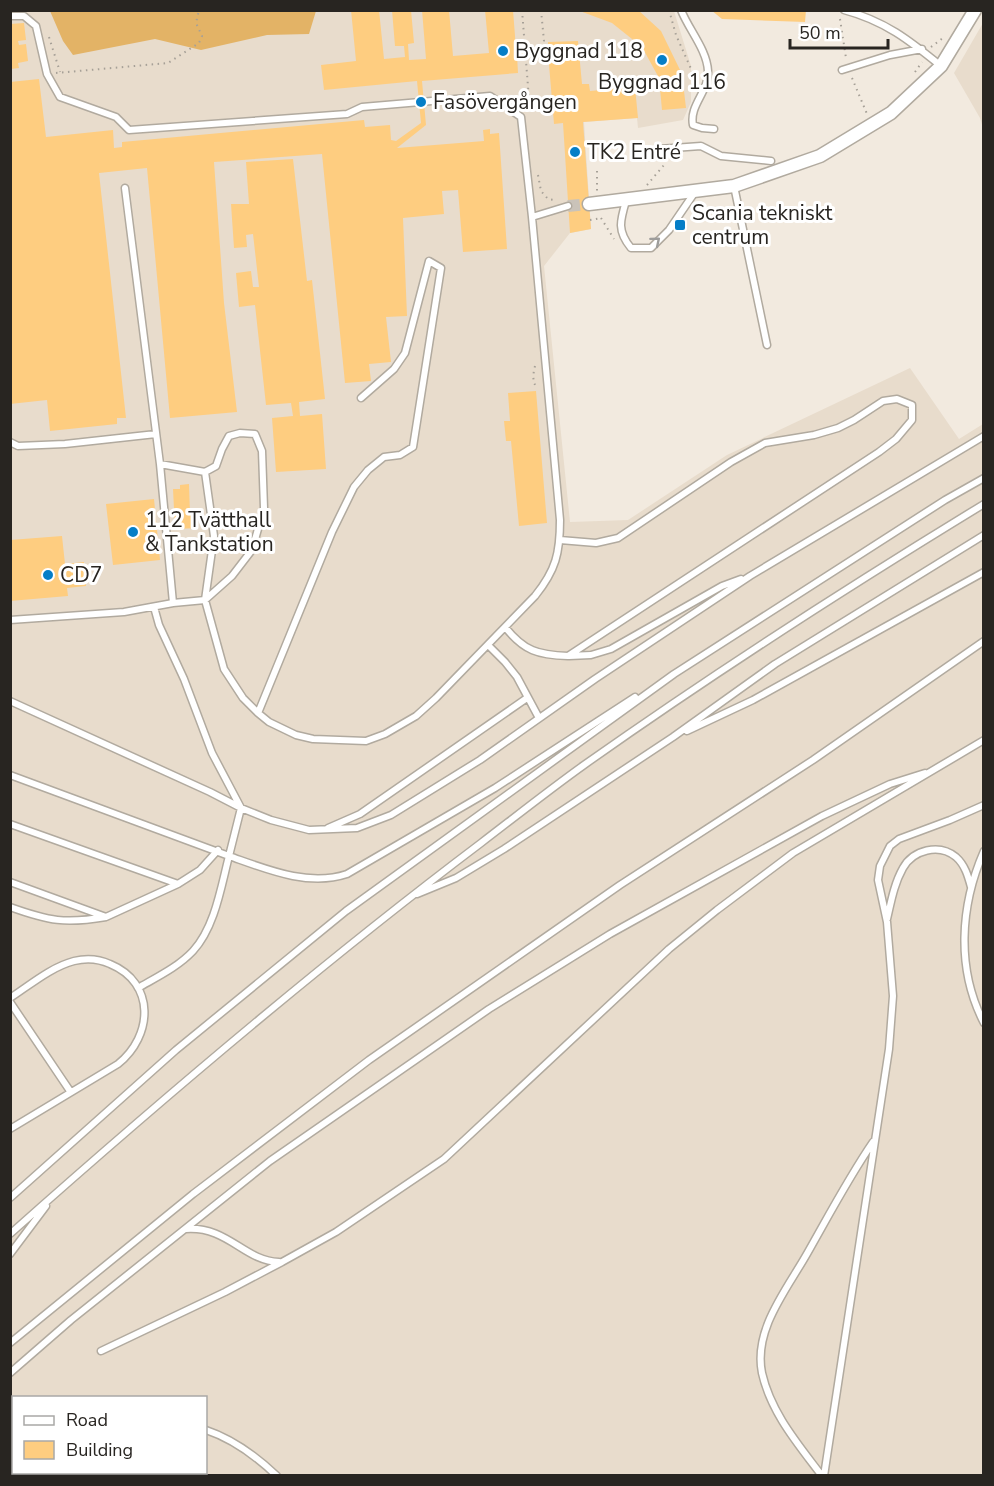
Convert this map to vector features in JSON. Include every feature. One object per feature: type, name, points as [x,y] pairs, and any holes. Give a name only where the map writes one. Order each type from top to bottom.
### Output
[{"type":"street","points":[[589,204],[734,186],[820,156],[891,114],[941,66],[975,10]]},
{"type":"lane","points":[[681,10],[687,26],[701,49],[708,71],[705,91],[691,116],[693,125],[714,129]]},
{"type":"lane","points":[[844,10],[886,25],[941,66]]},
{"type":"lane","points":[[10,16],[24,16],[36,26],[47,74],[60,97],[116,117],[129,130],[347,114],[362,107],[490,96],[521,117],[560,520],[560,540],[554,568],[547,580],[488,645],[416,716],[386,734],[366,741],[313,739],[296,735],[269,722],[258,713],[243,698],[224,669],[205,600],[214,536],[205,472]]},
{"type":"lane","points":[[842,70],[890,55],[925,52]]},
{"type":"lane","points":[[659,149],[701,146],[721,156],[771,160]]},
{"type":"lane","points":[[734,186],[767,345]]},
{"type":"lane","points":[[125,188],[160,464],[173,603]]},
{"type":"lane","points":[[626,201],[621,217],[622,237],[631,248],[651,248],[669,230],[695,192]]},
{"type":"lane","points":[[532,217],[568,206]]},
{"type":"lane","points":[[258,713],[332,532],[354,487],[368,470],[384,457],[400,455],[413,447],[441,268],[429,261],[405,353],[394,369],[361,398]]},
{"type":"lane","points":[[560,540],[596,543],[618,538],[731,462],[765,443],[814,435],[838,428],[883,401],[897,399],[912,405],[912,420],[896,439],[879,452],[568,656]]},
{"type":"lane","points":[[10,620],[124,612],[205,600],[232,576],[252,550],[264,508],[261,452],[255,434],[240,433],[229,436],[216,466],[205,472],[160,464]]},
{"type":"lane","points":[[10,442],[18,446],[65,444],[156,434]]},
{"type":"lane","points":[[10,701],[241,808],[272,820],[309,830],[357,828],[391,815],[480,760],[750,576],[984,435]]},
{"type":"lane","points":[[10,775],[263,868],[295,876],[329,878],[347,874],[495,788],[945,500],[984,478]]},
{"type":"lane","points":[[10,1234],[276,1003],[408,898],[582,767],[695,688],[815,609],[984,504]]},
{"type":"lane","points":[[408,898],[456,878],[504,849],[673,737],[775,664],[984,535]]},
{"type":"lane","points":[[673,737],[753,700],[984,572]]},
{"type":"lane","points":[[505,627],[525,648],[545,655],[591,655],[611,649],[722,586],[750,576]]},
{"type":"lane","points":[[138,988],[171,968],[194,950],[207,928],[215,907],[241,808],[212,753],[184,679],[159,625],[154,607]]},
{"type":"lane","points":[[10,1343],[193,1194],[369,1060],[620,885],[813,760],[984,641]]},
{"type":"lane","points":[[488,645],[506,662],[517,677],[539,718]]},
{"type":"lane","points":[[10,1198],[176,1050],[346,911],[674,674]]},
{"type":"lane","points":[[322,831],[360,814],[527,698]]},
{"type":"lane","points":[[101,1351],[225,1292],[336,1232],[444,1159],[669,949],[752,883],[793,853],[984,740]]},
{"type":"lane","points":[[10,1373],[71,1320],[279,1154],[427,1050],[546,973],[646,914],[822,816],[890,784],[925,773]]},
{"type":"lane","points":[[823,1476],[889,1049],[893,996],[887,922],[878,879],[880,866],[890,846],[899,838],[984,805]]},
{"type":"lane","points":[[10,824],[178,884]]},
{"type":"lane","points":[[10,907],[63,922],[106,917],[178,884],[200,870],[218,850]]},
{"type":"lane","points":[[887,922],[895,887],[902,869],[909,859],[917,854],[938,850],[949,853],[957,858],[965,869],[971,886]]},
{"type":"lane","points":[[984,851],[971,886],[966,913],[964,952],[970,991],[984,1023]]},
{"type":"lane","points":[[10,882],[106,917]]},
{"type":"lane","points":[[10,1129],[118,1064],[129,1055],[137,1043],[145,1018],[144,1005],[138,988],[129,975],[104,961],[89,959],[61,966],[10,1000],[70,1091]]},
{"type":"lane","points":[[823,1476],[781,1420],[772,1404],[762,1372],[762,1346],[766,1330],[781,1296],[874,1140]]},
{"type":"lane","points":[[10,1254],[54,1195]]},
{"type":"lane","points":[[186,1229],[220,1234],[258,1257],[282,1262]]},
{"type":"lane","points":[[207,1430],[250,1453],[277,1476]]},
{"type":"path","points":[[47,74],[168,63],[199,42],[202,36],[195,23],[199,10]]},
{"type":"path","points":[[541,10],[544,40],[543,61]]},
{"type":"path","points":[[669,10],[676,35],[692,71],[691,96]]},
{"type":"path","points":[[912,79],[925,52],[947,36]]},
{"type":"path","points":[[924,42],[932,45]]},
{"type":"path","points":[[867,115],[875,110]]},
{"type":"path","points":[[650,181],[664,165]]},
{"type":"path","points":[[537,166],[541,191],[548,199],[557,200]]},
{"type":"shaded area","points":[[10,11],[674,11],[691,66],[691,102],[683,120],[638,128],[637,118],[584,122],[591,229],[570,233],[544,266],[570,522],[628,520],[727,455],[910,368],[959,439],[983,424],[983,1475],[11,1475]]},
{"type":"shaded area","points":[[50,11],[316,11],[309,34],[267,35],[201,50],[155,39],[73,55],[63,41]]},
{"type":"shaded area","points":[[983,23],[983,128],[980,118],[954,73]]},
{"type":"building","points":[[351,10],[379,10],[384,59],[405,57],[404,46],[395,46],[392,10],[411,10],[414,43],[408,44],[409,60],[426,59],[422,10],[449,10],[453,56],[489,53],[485,10],[513,10],[516,49],[548,47],[548,42],[578,41],[582,84],[589,84],[590,91],[635,87],[638,118],[583,122],[591,229],[570,233],[563,123],[554,124],[548,53],[517,55],[518,73],[422,81],[426,125],[397,148],[484,141],[483,130],[490,129],[490,134],[499,133],[507,249],[463,252],[458,190],[442,191],[444,214],[403,218],[407,316],[386,317],[391,362],[369,364],[371,381],[345,383],[322,154],[214,162],[224,303],[237,412],[170,418],[147,168],[99,173],[126,418],[117,418],[117,424],[50,431],[47,400],[10,404],[10,82],[39,79],[46,137],[113,130],[114,148],[122,147],[122,142],[364,120],[365,127],[390,125],[391,140],[396,141],[421,123],[417,81],[324,90],[321,65],[356,61]]},
{"type":"building","name":"Byggnad 116","points":[[577,10],[638,10],[661,31],[682,74],[686,108],[662,110],[659,78],[642,47],[612,23]]},
{"type":"building","points":[[711,10],[806,10],[805,22],[722,19]]},
{"type":"building","points":[[24,23],[26,40],[18,41],[19,45],[26,44],[28,61],[18,63],[19,68],[11,69],[10,24]]},
{"type":"building","points":[[293,159],[307,281],[312,280],[325,399],[299,402],[300,416],[322,414],[326,469],[276,472],[272,418],[293,416],[291,403],[266,405],[255,305],[239,307],[236,273],[251,271],[253,287],[259,287],[253,234],[246,235],[247,247],[234,248],[231,204],[249,204],[246,162]]},
{"type":"building","points":[[536,391],[547,523],[519,526],[511,441],[506,441],[504,421],[510,421],[508,393]]},
{"type":"building","points":[[189,484],[190,514],[197,514],[198,528],[175,529],[173,489],[180,489],[180,485]]},
{"type":"building","name":"112 Tvätthall & Tankstation","points":[[154,499],[160,560],[113,565],[106,504]]},
{"type":"building","name":"CD7","points":[[62,536],[65,564],[84,562],[86,586],[67,588],[68,596],[10,601],[10,540]]},
{"type":"tunnel","points":[[568,206],[589,204]]},
{"type":"place","name":"Byggnad 118","points":[[503,51]]},
{"type":"place","name":"Byggnad 116","points":[[662,60]]},
{"type":"place","name":"Fasövergången","points":[[421,102]]},
{"type":"place","name":"TK2 Entré","points":[[575,152]]},
{"type":"place","name":"Scania tekniskt centrum","points":[[680,225]]},
{"type":"place","name":"112 Tvätthall & Tankstation","points":[[133,532]]},
{"type":"place","name":"CD7","points":[[48,575]]}]
